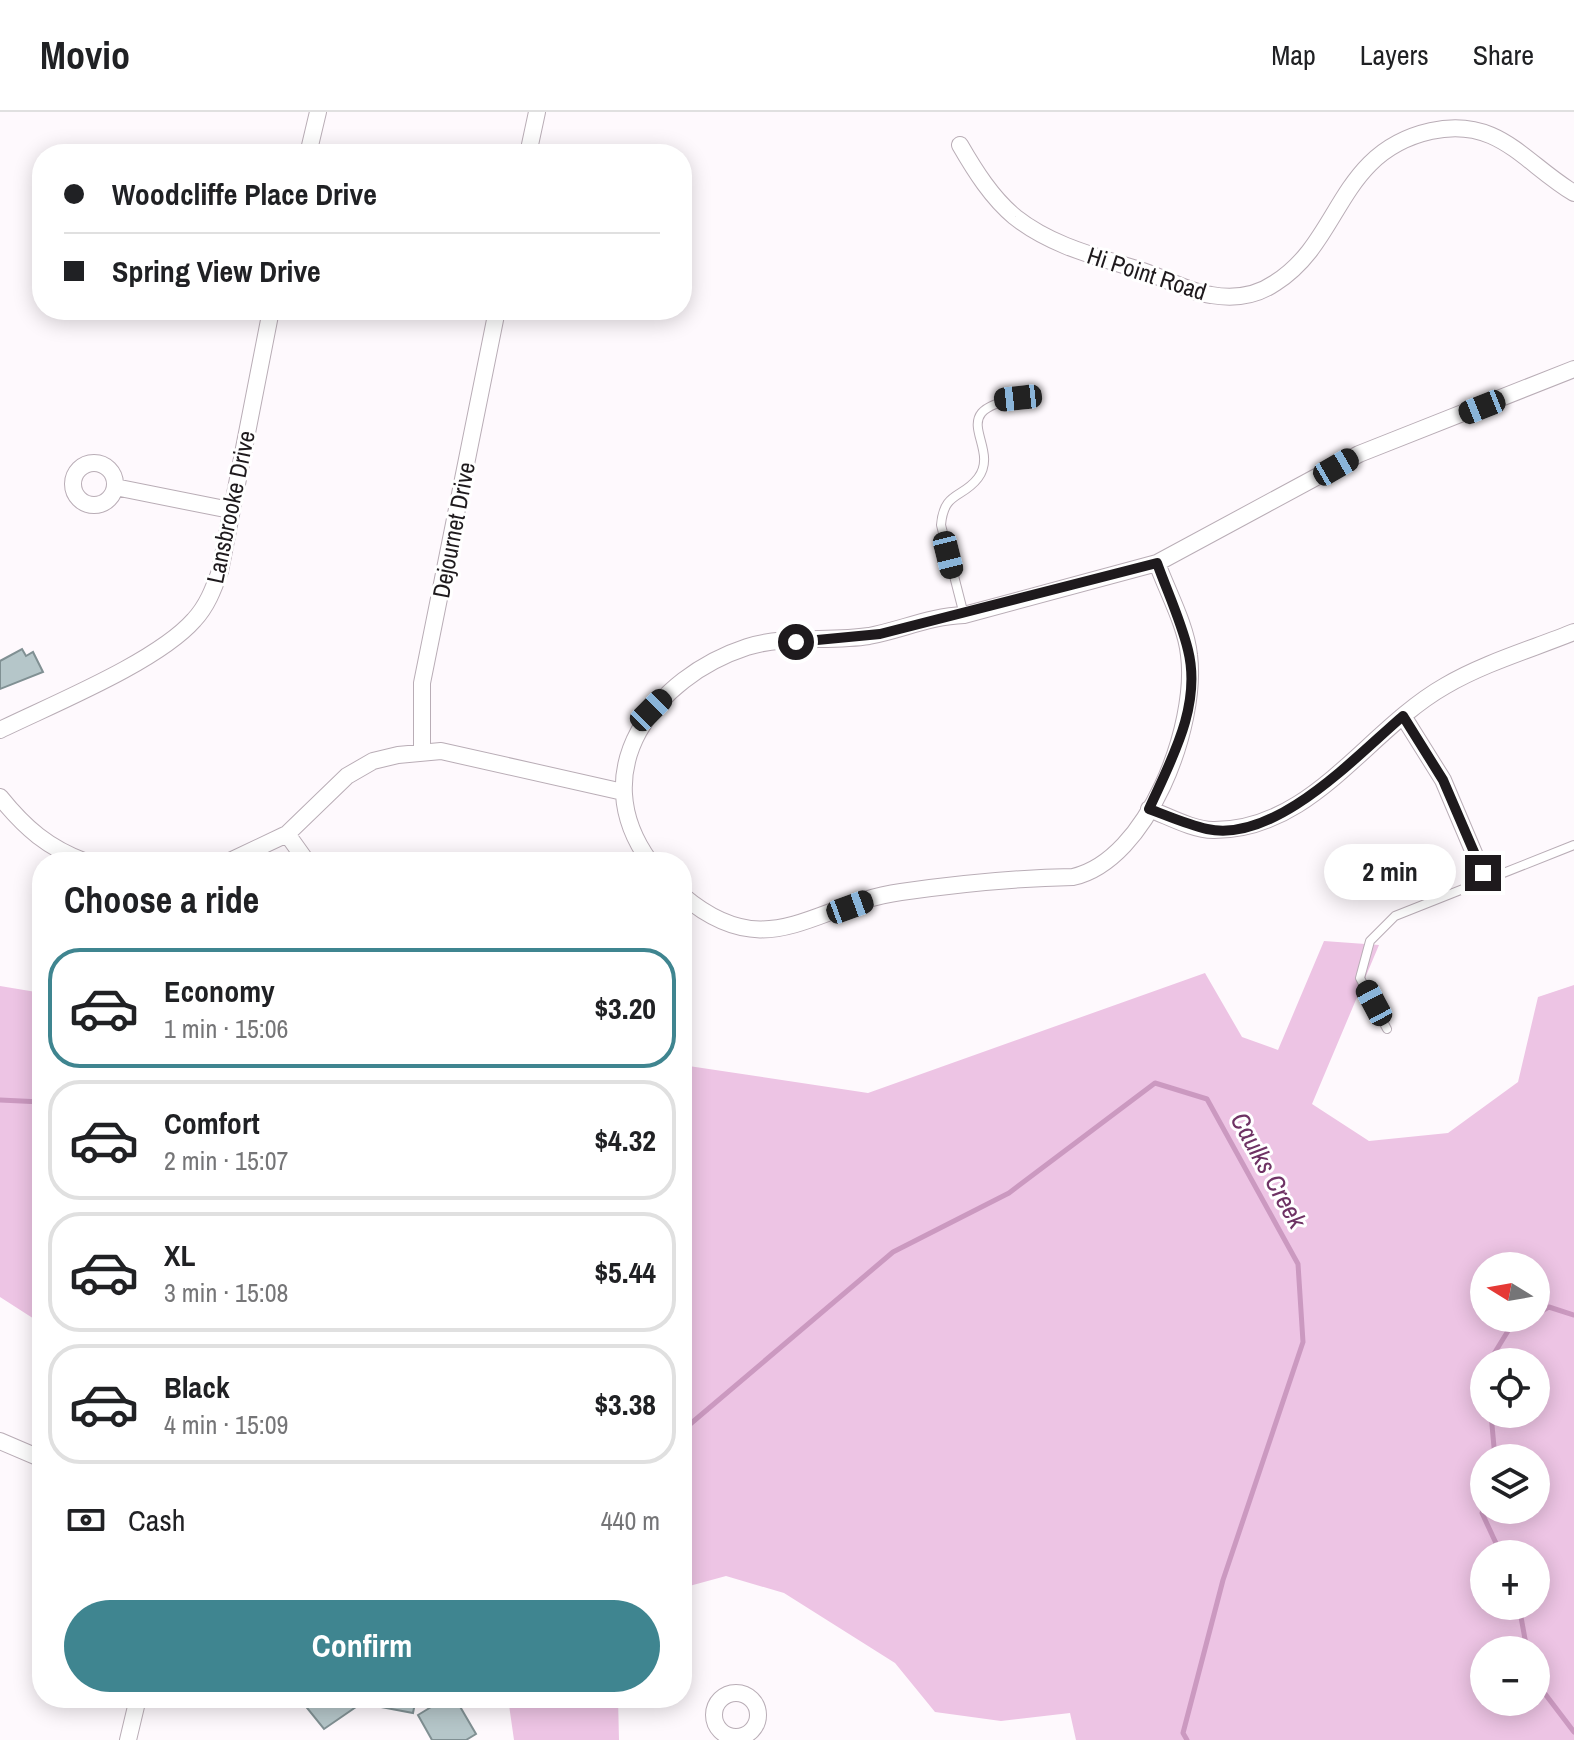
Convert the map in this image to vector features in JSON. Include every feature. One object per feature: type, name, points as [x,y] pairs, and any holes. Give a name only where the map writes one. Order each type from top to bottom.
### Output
[{"type":"street","points":[[310,144],[318,112]]},
{"type":"street","points":[[530,144],[537,112]]},
{"type":"street","name":"Hi Point Road","points":[[960,145],[980,179],[1015,216],[1054,241],[1210,295],[1249,296],[1276,283],[1313,248],[1358,173],[1387,149],[1430,131],[1466,128],[1497,135],[1574,193]]},
{"type":"street","name":"Lansbrooke Drive","points":[[0,730],[163,648],[193,621],[211,596],[220,571],[269,320]]},
{"type":"street","name":"Dejournet Drive","points":[[422,751],[422,683],[495,320]]},
{"type":"street","points":[[645,852],[623,792],[635,733],[651,710],[681,680],[717,661],[749,646],[843,640],[944,616],[964,615],[1157,563],[1359,454],[1574,369]]},
{"type":"street","points":[[115,487],[230,510]]},
{"type":"street","points":[[692,902],[714,919],[736,927],[777,929],[900,892],[1073,877],[1091,873],[1106,863],[1132,840],[1186,725],[1189,652],[1157,563]]},
{"type":"street","points":[[1149,809],[1210,830],[1259,825],[1294,809],[1403,716],[1446,685],[1574,632]]},
{"type":"street","points":[[1403,716],[1443,780],[1485,879]]},
{"type":"street","points":[[249,852],[287,834],[347,776],[373,761],[422,751],[441,751],[623,792]]},
{"type":"street","points":[[0,797],[33,835],[60,852]]},
{"type":"street","points":[[287,834],[300,852]]},
{"type":"street","points":[[0,1441],[32,1455]]},
{"type":"street","points":[[128,1740],[136,1708]]},
{"type":"lane","points":[[964,615],[941,525],[942,512],[949,498],[979,477],[984,463],[977,428],[983,411],[999,400],[1037,396]]},
{"type":"lane","points":[[1387,1029],[1360,978],[1370,941],[1395,916],[1574,845]]},
{"type":"shaded area","points":[[1324,941],[1379,945],[1312,1104],[1369,1141],[1448,1133],[1518,1082],[1538,997],[1574,985],[1574,1740],[1076,1740],[1070,1713],[1001,1721],[935,1712],[895,1663],[784,1593],[726,1576],[692,1585],[692,1067],[868,1093],[1205,973],[1242,1037],[1278,1050]]},
{"type":"shaded area","points":[[0,986],[32,991],[32,1318],[0,1297]]},
{"type":"shaded area","points":[[509,1708],[618,1708],[619,1740],[514,1740]]},
{"type":"building","points":[[22,649],[26,656],[33,652],[43,672],[0,689],[0,661]]},
{"type":"building","points":[[307,1708],[354,1708],[324,1729]]},
{"type":"building","points":[[386,1708],[414,1708],[413,1713]]},
{"type":"building","points":[[430,1708],[461,1708],[476,1734],[466,1740],[432,1740],[418,1715]]},
{"type":"waterway","name":"Caulks Creek","points":[[692,1423],[893,1252],[1009,1193],[1155,1083],[1207,1099],[1298,1264],[1303,1342],[1223,1580],[1183,1733],[1187,1740]]},
{"type":"waterway","name":"Caulks Creek","points":[[0,1100],[32,1102]]},
{"type":"waterway","name":"Caulks Creek","points":[[1550,1307],[1574,1315]]},
{"type":"waterway","name":"Caulks Creek","points":[[1498,1348],[1507,1332]]},
{"type":"waterway","name":"Caulks Creek","points":[[1492,1428],[1494,1444]]},
{"type":"waterway","name":"Caulks Creek","points":[[1487,1524],[1495,1540]]},
{"type":"waterway","name":"Caulks Creek","points":[[1522,1620],[1524,1636]]},
{"type":"waterway","name":"Caulks Creek","points":[[1550,1700],[1574,1732]]},
{"type":"route","points":[[796,642],[843,640],[880,634],[944,616],[964,615],[1157,563],[1189,652],[1190,685],[1186,725],[1149,809],[1210,830],[1259,825],[1294,809],[1403,716],[1443,780],[1483,873]]}]
